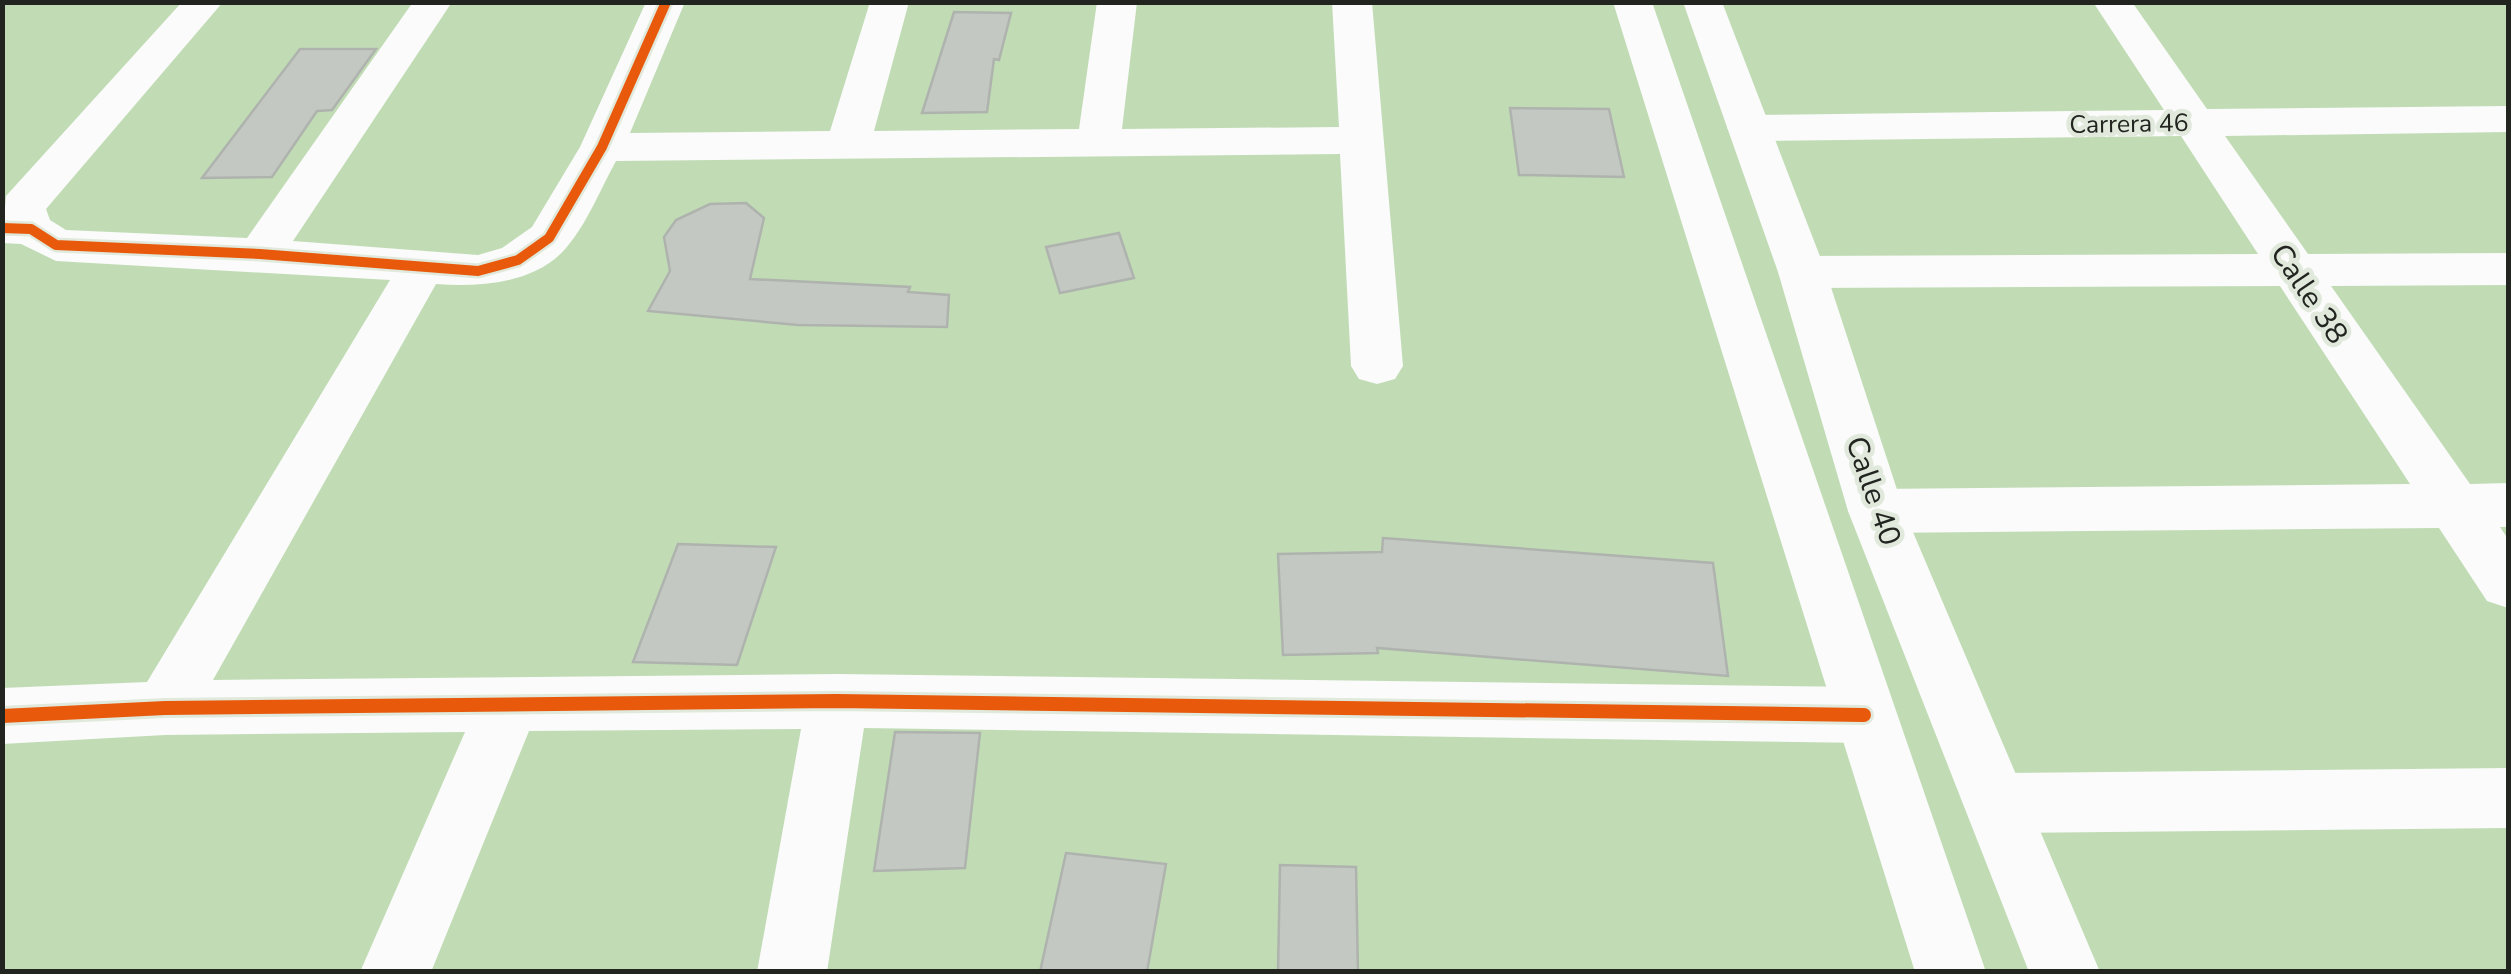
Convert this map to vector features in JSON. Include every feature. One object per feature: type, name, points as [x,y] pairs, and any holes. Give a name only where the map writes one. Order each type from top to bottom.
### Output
[{"type":"street","points":[[204,2],[22,207],[17,228],[56,244],[260,254],[478,271],[518,260],[548,238],[602,147],[666,2]]},
{"type":"street","points":[[260,254],[433,2]]},
{"type":"street","points":[[848,145],[890,2]]},
{"type":"street","points":[[1098,142],[1117,2]]},
{"type":"street","points":[[1352,2],[1358,140],[1377,366]]},
{"type":"street","points":[[1632,2],[1951,972]]},
{"type":"street","name":"Calle 40","points":[[1702,2],[1802,272],[1876,512],[1999,802],[2065,972]]},
{"type":"street","name":"Calle 38","points":[[2112,2],[2508,584]]},
{"type":"street","name":"Carrera 46","points":[[1748,128],[2508,119]]},
{"type":"street","points":[[602,147],[1358,140]]},
{"type":"street","points":[[166,708],[422,267]]},
{"type":"street","points":[[1802,272],[2508,269]]},
{"type":"street","points":[[1876,512],[2508,505]]},
{"type":"street","points":[[2,716],[166,708],[837,701],[1864,716]]},
{"type":"street","points":[[792,972],[837,701]]},
{"type":"street","points":[[395,972],[509,704]]},
{"type":"street","points":[[1999,802],[2508,798]]},
{"type":"green space","points":[[3,3],[2508,3],[2508,971],[3,971]]},
{"type":"building","points":[[954,12],[1011,13],[999,60],[994,59],[987,112],[922,113]]},
{"type":"building","points":[[300,49],[376,49],[332,110],[317,111],[272,177],[202,178]]},
{"type":"building","points":[[1510,108],[1609,109],[1624,177],[1519,175]]},
{"type":"building","points":[[746,203],[764,218],[750,279],[910,287],[908,292],[949,295],[947,327],[798,325],[648,311],[670,271],[664,237],[676,220],[710,204]]},
{"type":"building","points":[[1119,233],[1134,278],[1060,293],[1046,247]]},
{"type":"building","points":[[1383,538],[1713,563],[1728,676],[1377,648],[1378,653],[1283,655],[1278,554],[1382,552]]},
{"type":"building","points":[[678,544],[776,547],[737,665],[633,662]]},
{"type":"building","points":[[895,732],[980,733],[965,868],[874,871]]},
{"type":"building","points":[[1066,853],[1166,864],[1147,972],[1040,972]]},
{"type":"building","points":[[1280,865],[1356,867],[1358,972],[1278,972]]},
{"type":"cycle path","points":[[2,228],[31,229],[56,245],[260,254],[478,271],[518,260],[549,238],[602,147],[666,2]]},
{"type":"cycle path","points":[[2,716],[165,708],[837,701],[1864,715]]}]
